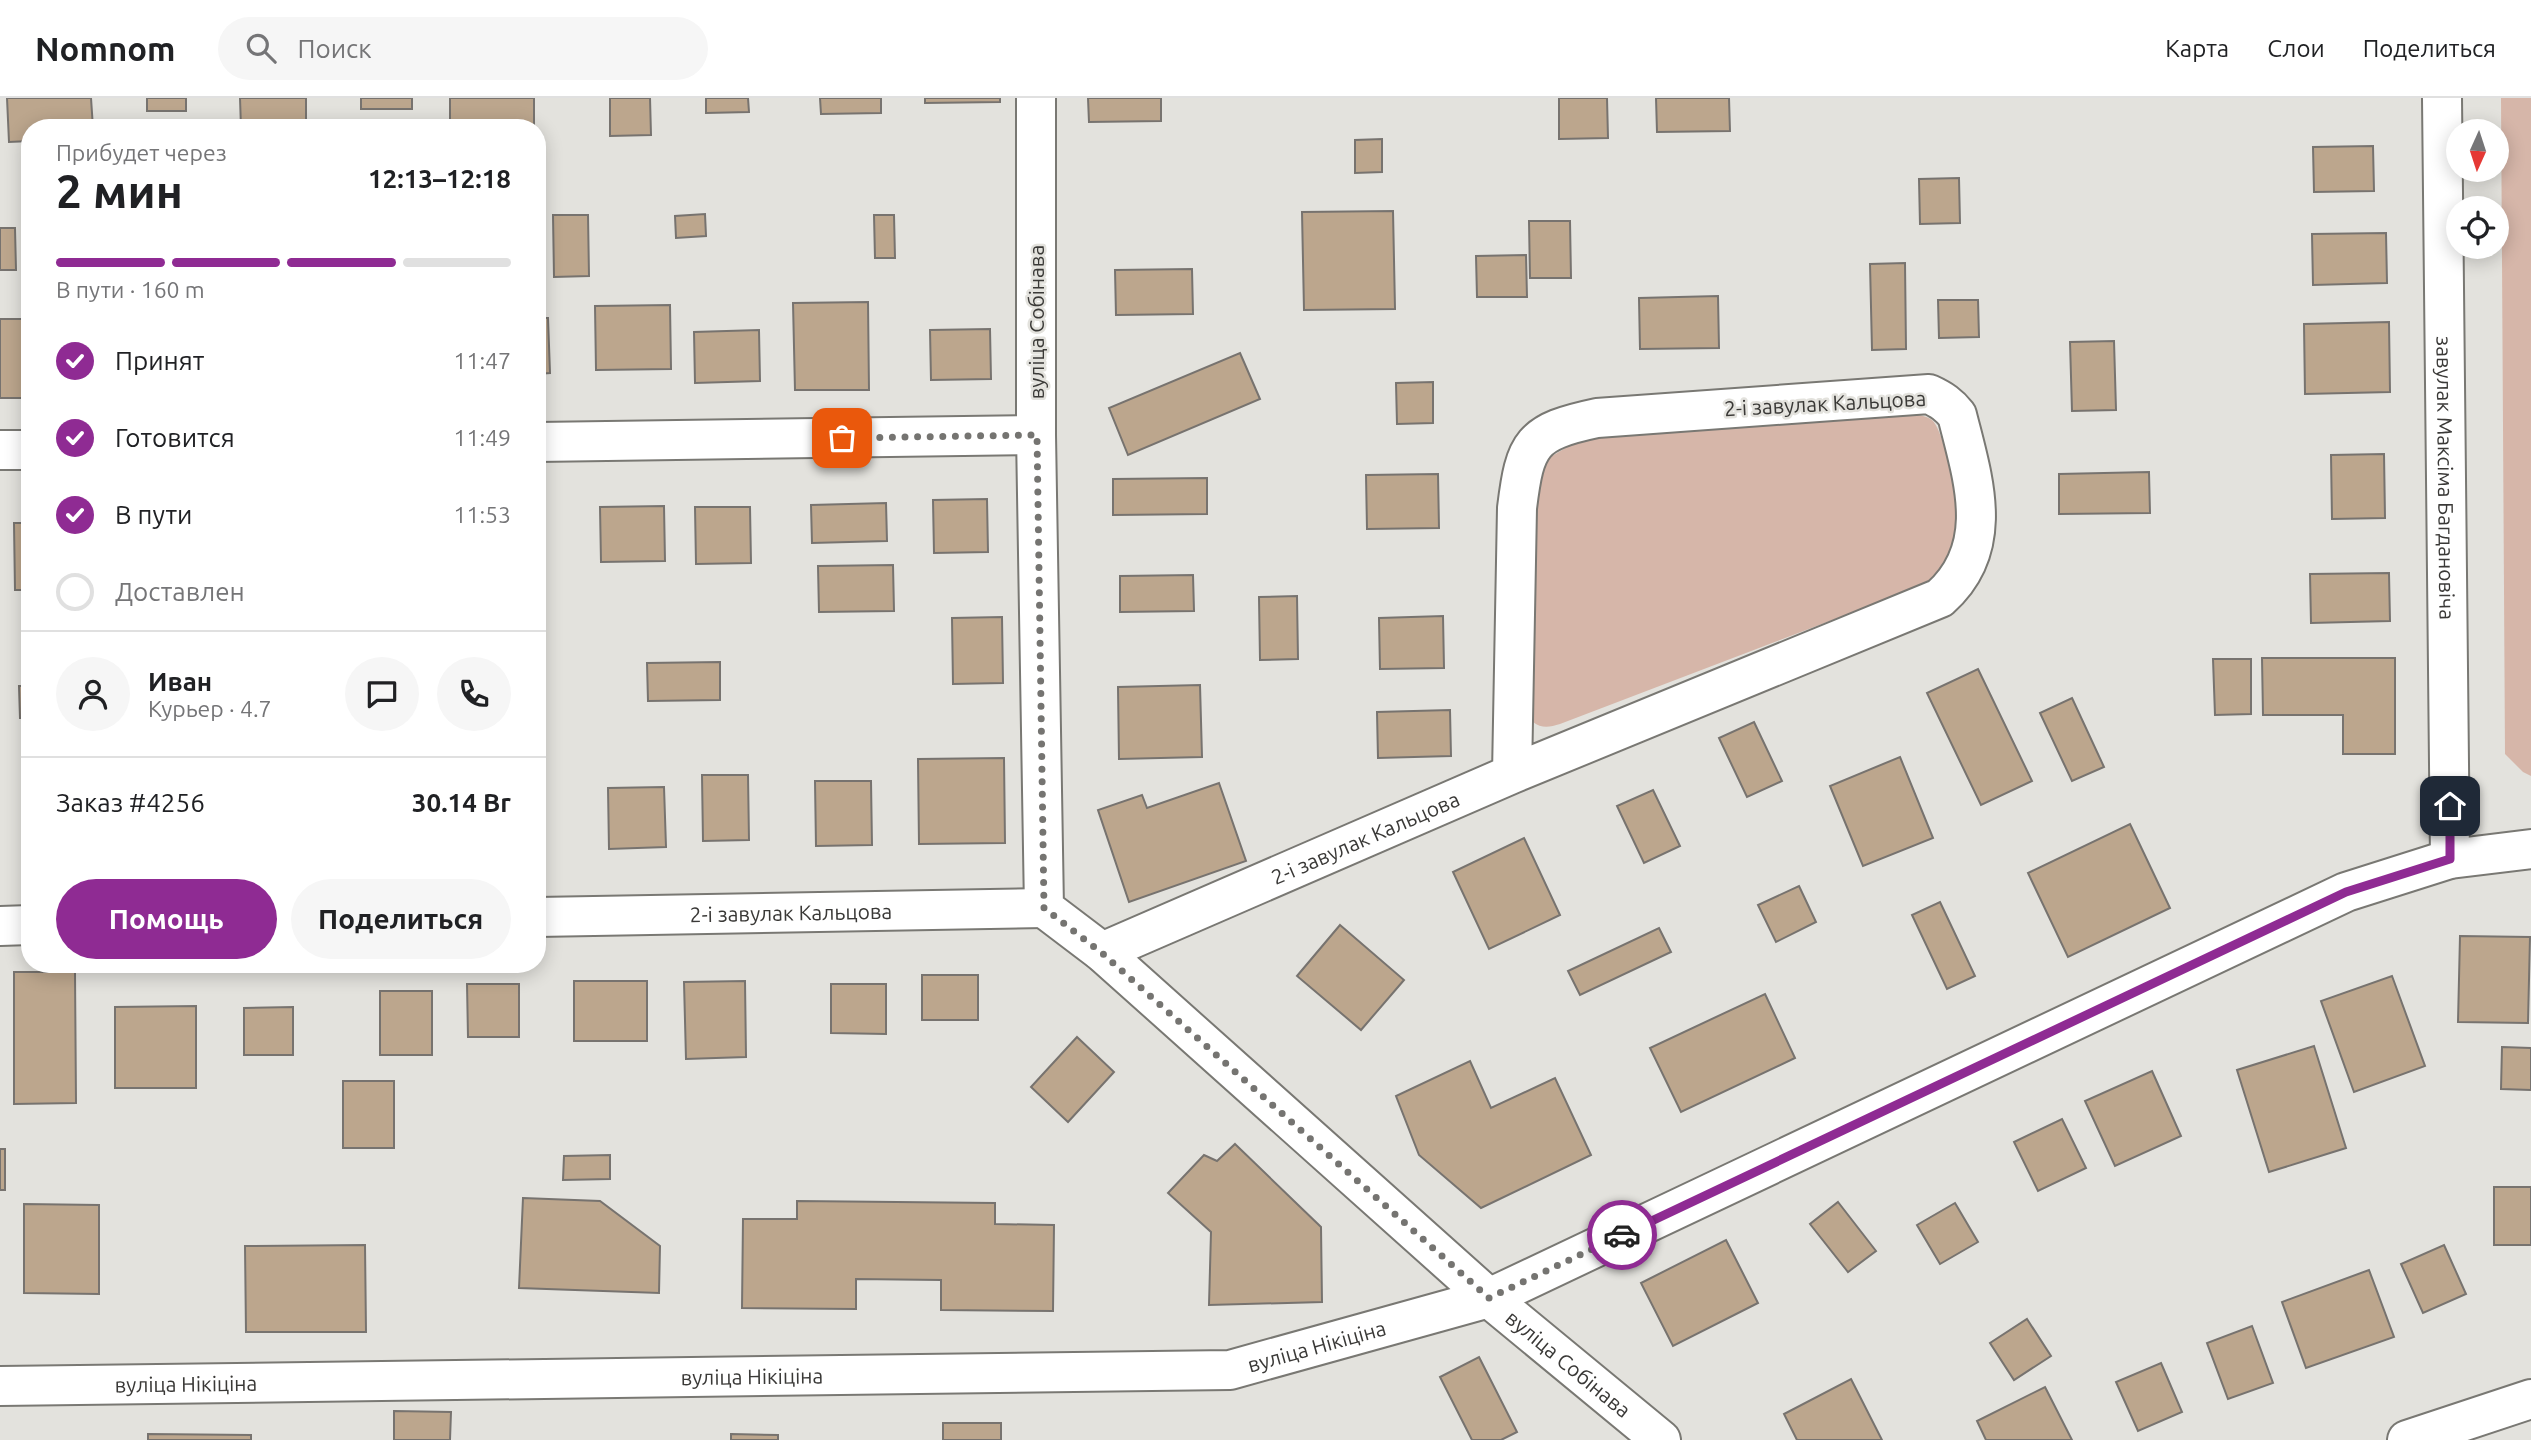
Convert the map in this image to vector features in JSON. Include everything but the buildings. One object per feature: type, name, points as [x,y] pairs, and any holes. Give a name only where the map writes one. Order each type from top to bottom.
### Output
[{"type":"street","name":"вуліца Собінава","points":[[1036,98],[1037,435],[1044,908],[1102,953],[1489,1298],[1661,1440]]},
{"type":"street","name":"завулак Максіма Багдановіча","points":[[2442,98],[2450,859]]},
{"type":"street","name":"2-і завулак Кальцова","points":[[1102,953],[1512,774],[1940,598],[1961,576],[1970,555],[1975,536],[1977,507],[1957,415],[1951,407],[1930,394],[1597,418],[1568,424],[1549,432],[1527,453],[1517,508],[1512,774]]},
{"type":"street","points":[[546,442],[1037,435]]},
{"type":"street","points":[[0,450],[21,450]]},
{"type":"street","name":"вуліца Нікіціна","points":[[0,1385],[1230,1370],[1489,1298],[2346,892],[2450,859],[2531,849]]},
{"type":"street","name":"2-і завулак Кальцова","points":[[546,917],[1044,908]]},
{"type":"street","points":[[0,926],[21,925]]},
{"type":"street","points":[[2407,1440],[2531,1399]]},
{"type":"shaded area","points":[[2501,98],[2531,98],[2531,776],[2523,772],[2505,754],[2502,259],[2509,259],[2509,196],[2502,196],[2502,182],[2510,182],[2510,119],[2501,119]]},
{"type":"shaded area","points":[[1900,413],[1921,415],[1932,420],[1943,442],[1952,479],[1958,532],[1956,542],[1947,560],[1929,581],[1560,724],[1546,727],[1533,722],[1534,485],[1547,459],[1574,443],[1597,438]]},
{"type":"way so far","points":[[842,438],[1037,435],[1044,908],[1102,953],[1489,1298],[1622,1235]]},
{"type":"route","points":[[1622,1235],[2346,892],[2450,859],[2450,806]]}]
